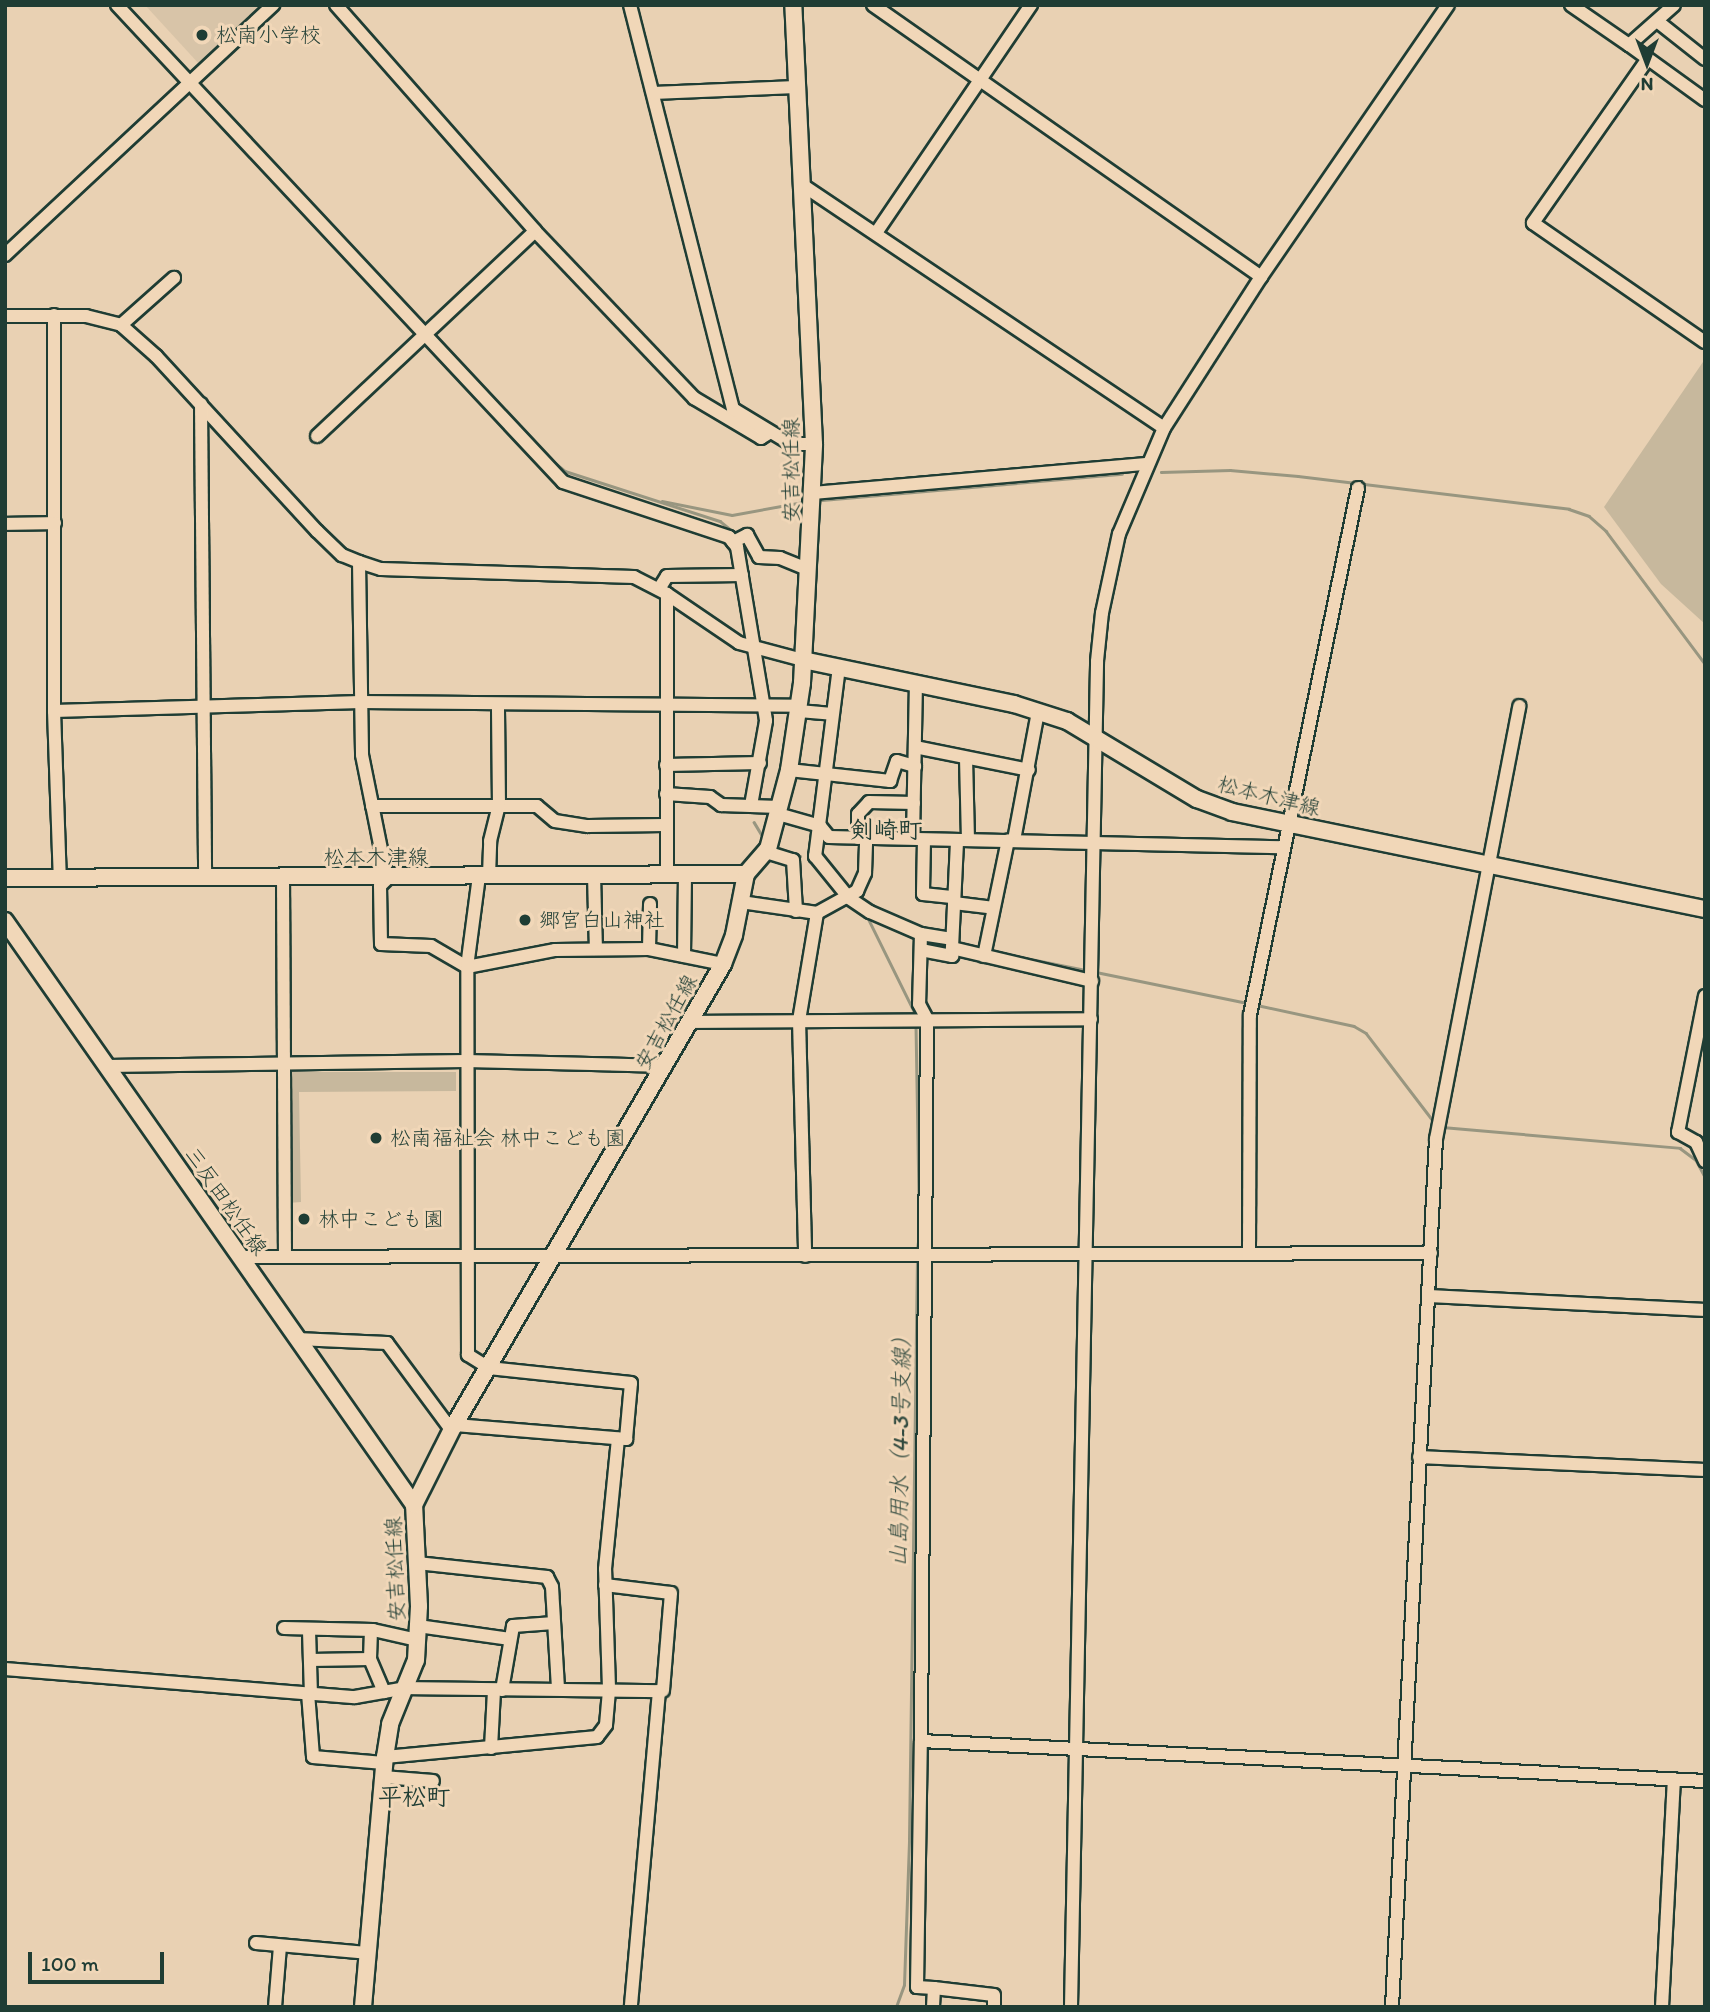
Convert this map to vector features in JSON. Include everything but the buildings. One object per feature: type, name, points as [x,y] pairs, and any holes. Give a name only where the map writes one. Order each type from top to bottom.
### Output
[{"type":"main road","name":"安吉松任線","points":[[363,2007],[390,1724],[416,1660],[417,1563],[414,1505],[453,1428],[723,964],[746,874],[768,845],[789,770],[800,708],[814,444],[793,5]]},
{"type":"main road","name":"松本木津線","points":[[803,660],[916,682],[1038,712],[1097,736],[1197,799],[1289,824],[1491,868],[1705,909]]},
{"type":"main road","name":"松本木津線","points":[[10,880],[746,874]]},
{"type":"main road","name":"三反田松任線","points":[[5,921],[414,1505]]},
{"type":"street","points":[[117,5],[190,85],[426,330],[563,482],[737,540],[752,538],[759,557],[780,558],[809,570]]},
{"type":"street","points":[[5,255],[273,5]]},
{"type":"street","points":[[336,5],[536,230],[694,398],[761,438],[769,433]]},
{"type":"street","points":[[630,5],[733,409],[791,444],[814,444]]},
{"type":"street","points":[[873,5],[982,78],[1261,276]]},
{"type":"street","points":[[876,233],[1031,5]]},
{"type":"street","points":[[1071,2007],[1094,842],[1102,613],[1119,534],[1146,464],[1164,428],[1261,276],[1448,5]]},
{"type":"street","points":[[1571,5],[1705,100]]},
{"type":"street","points":[[1629,45],[1674,5]]},
{"type":"street","points":[[1657,21],[1705,59]]},
{"type":"street","points":[[1647,60],[1533,223],[1705,342]]},
{"type":"street","points":[[653,93],[796,87]]},
{"type":"street","points":[[801,184],[1164,428]]},
{"type":"street","points":[[317,436],[426,330],[536,230]]},
{"type":"street","points":[[121,325],[174,278]]},
{"type":"street","points":[[54,315],[54,712],[60,879]]},
{"type":"street","points":[[5,316],[86,316],[121,325],[201,404],[342,555],[381,569],[617,574],[663,592],[714,631],[757,650],[803,660]]},
{"type":"street","points":[[201,404],[205,879]]},
{"type":"street","points":[[813,493],[1146,464]]},
{"type":"street","points":[[1249,1252],[1252,1005],[1358,488]]},
{"type":"street","points":[[5,524],[55,523]]},
{"type":"street","points":[[737,540],[768,705],[751,805]]},
{"type":"street","points":[[359,562],[362,755],[387,879],[380,886],[381,944],[430,946],[467,967],[555,950],[596,949],[649,949],[723,964]]},
{"type":"street","points":[[667,875],[667,705],[663,592],[667,576],[742,575]]},
{"type":"street","points":[[839,667],[832,714],[828,776],[815,856],[849,898],[870,912],[952,945],[1092,975]]},
{"type":"street","points":[[916,682],[914,803],[923,894],[992,908]]},
{"type":"street","points":[[54,712],[204,704],[361,702],[768,705],[832,714]]},
{"type":"street","points":[[297,1339],[387,1343],[453,1428],[626,1439],[631,1383],[489,1368],[468,1355],[467,967],[489,841],[499,805],[498,704]]},
{"type":"street","points":[[1392,2007],[1419,1457],[1439,1128],[1491,868],[1519,706]]},
{"type":"street","points":[[985,952],[992,908],[1029,770],[1038,712]]},
{"type":"street","points":[[915,747],[1029,770]]},
{"type":"street","points":[[921,950],[951,956],[954,900],[962,841],[966,758]]},
{"type":"street","points":[[789,770],[869,781],[890,781],[897,761],[915,766]]},
{"type":"street","points":[[666,765],[760,763]]},
{"type":"street","points":[[741,902],[817,913],[849,898],[865,873],[858,814],[869,802],[869,781]]},
{"type":"street","points":[[666,794],[710,797],[721,805],[751,805],[778,810],[820,827],[830,836],[1284,846]]},
{"type":"street","points":[[869,802],[914,803]]},
{"type":"street","points":[[372,806],[537,806],[555,821],[588,826],[665,825]]},
{"type":"street","points":[[768,845],[793,860],[796,911]]},
{"type":"street","points":[[684,956],[685,874]]},
{"type":"street","points":[[594,875],[596,949]]},
{"type":"street","points":[[283,878],[285,1255]]},
{"type":"street","points":[[649,949],[650,904]]},
{"type":"street","points":[[805,1256],[799,1020],[817,913]]},
{"type":"street","points":[[920,934],[921,1741],[917,1987],[994,1995],[994,2007]]},
{"type":"street","points":[[1705,996],[1678,1132],[1696,1142],[1705,1161]]},
{"type":"street","points":[[691,1022],[1091,1019]]},
{"type":"street","points":[[107,1066],[466,1061],[666,1066]]},
{"type":"street","points":[[240,1257],[467,1253],[552,1256],[805,1256],[920,1253],[1432,1253]]},
{"type":"street","points":[[1430,1296],[1705,1310]]},
{"type":"street","points":[[384,1766],[491,1748],[597,1737],[606,1725],[609,1688],[605,1585],[618,1439]]},
{"type":"street","points":[[1419,1457],[1705,1471]]},
{"type":"street","points":[[417,1563],[543,1575],[552,1587],[558,1689]]},
{"type":"street","points":[[605,1585],[671,1593],[663,1691]]},
{"type":"street","points":[[491,1748],[498,1690],[513,1626],[554,1623]]},
{"type":"street","points":[[284,1628],[309,1631],[370,1630],[510,1639]]},
{"type":"street","points":[[370,1630],[370,1659],[384,1692]]},
{"type":"street","points":[[309,1631],[313,1757],[384,1766],[433,1782]]},
{"type":"street","points":[[310,1660],[370,1659]]},
{"type":"street","points":[[5,1669],[355,1697],[406,1688],[659,1690],[631,2007]]},
{"type":"street","points":[[921,1741],[1705,1781]]},
{"type":"street","points":[[1662,2007],[1674,1779]]},
{"type":"street","points":[[256,1943],[367,1953]]},
{"type":"street","points":[[275,2007],[280,1946]]},
{"type":"street","points":[[933,2007],[934,1988]]},
{"type":"shaded area","name":"松南小学校","points":[[145,5],[264,5],[200,65]]},
{"type":"shaded area","points":[[1705,359],[1705,624],[1661,584],[1604,507]]},
{"type":"shaded area","points":[[287,1072],[456,1072],[456,1091],[299,1092],[301,1202],[288,1203]]},
{"type":"waterway","points":[[548,457],[565,471],[720,521],[736,534]]},
{"type":"waterway","points":[[1161,472],[1230,470],[1298,476],[1569,509],[1589,516],[1606,531],[1705,664]]},
{"type":"waterway","points":[[822,500],[1122,474]]},
{"type":"waterway","points":[[662,501],[732,515],[803,502]]},
{"type":"waterway","points":[[754,822],[763,837]]},
{"type":"waterway","points":[[774,846],[800,856]]},
{"type":"waterway","name":"山島用水（4-3号支線）","points":[[868,918],[916,1015]]},
{"type":"waterway","points":[[928,944],[949,945]]},
{"type":"waterway","points":[[1000,953],[1086,970]]},
{"type":"waterway","points":[[1096,972],[1247,1003]]},
{"type":"waterway","points":[[1257,1005],[1354,1026],[1366,1033],[1434,1122]]},
{"type":"waterway","name":"山島用水（4-3号支線）","points":[[916,1025],[919,1204]]},
{"type":"waterway","points":[[1442,1127],[1680,1148],[1696,1160],[1705,1177]]},
{"type":"waterway","name":"山島用水（4-3号支線）","points":[[917,1249],[919,1235]]},
{"type":"waterway","name":"山島用水（4-3号支線）","points":[[896,2007],[904,1985],[909,1839],[917,1259]]},
{"type":"place","name":"松南小学校","points":[[202,35]]},
{"type":"place","name":"郷宮白山神社","points":[[525,920]]},
{"type":"place","name":"松南福祉会 林中こども園","points":[[376,1138]]},
{"type":"place","name":"林中こども園","points":[[304,1219]]},
{"type":"district","name":"剣崎町","points":[[886,830]]},
{"type":"district","name":"平松町","points":[[414,1797]]}]
